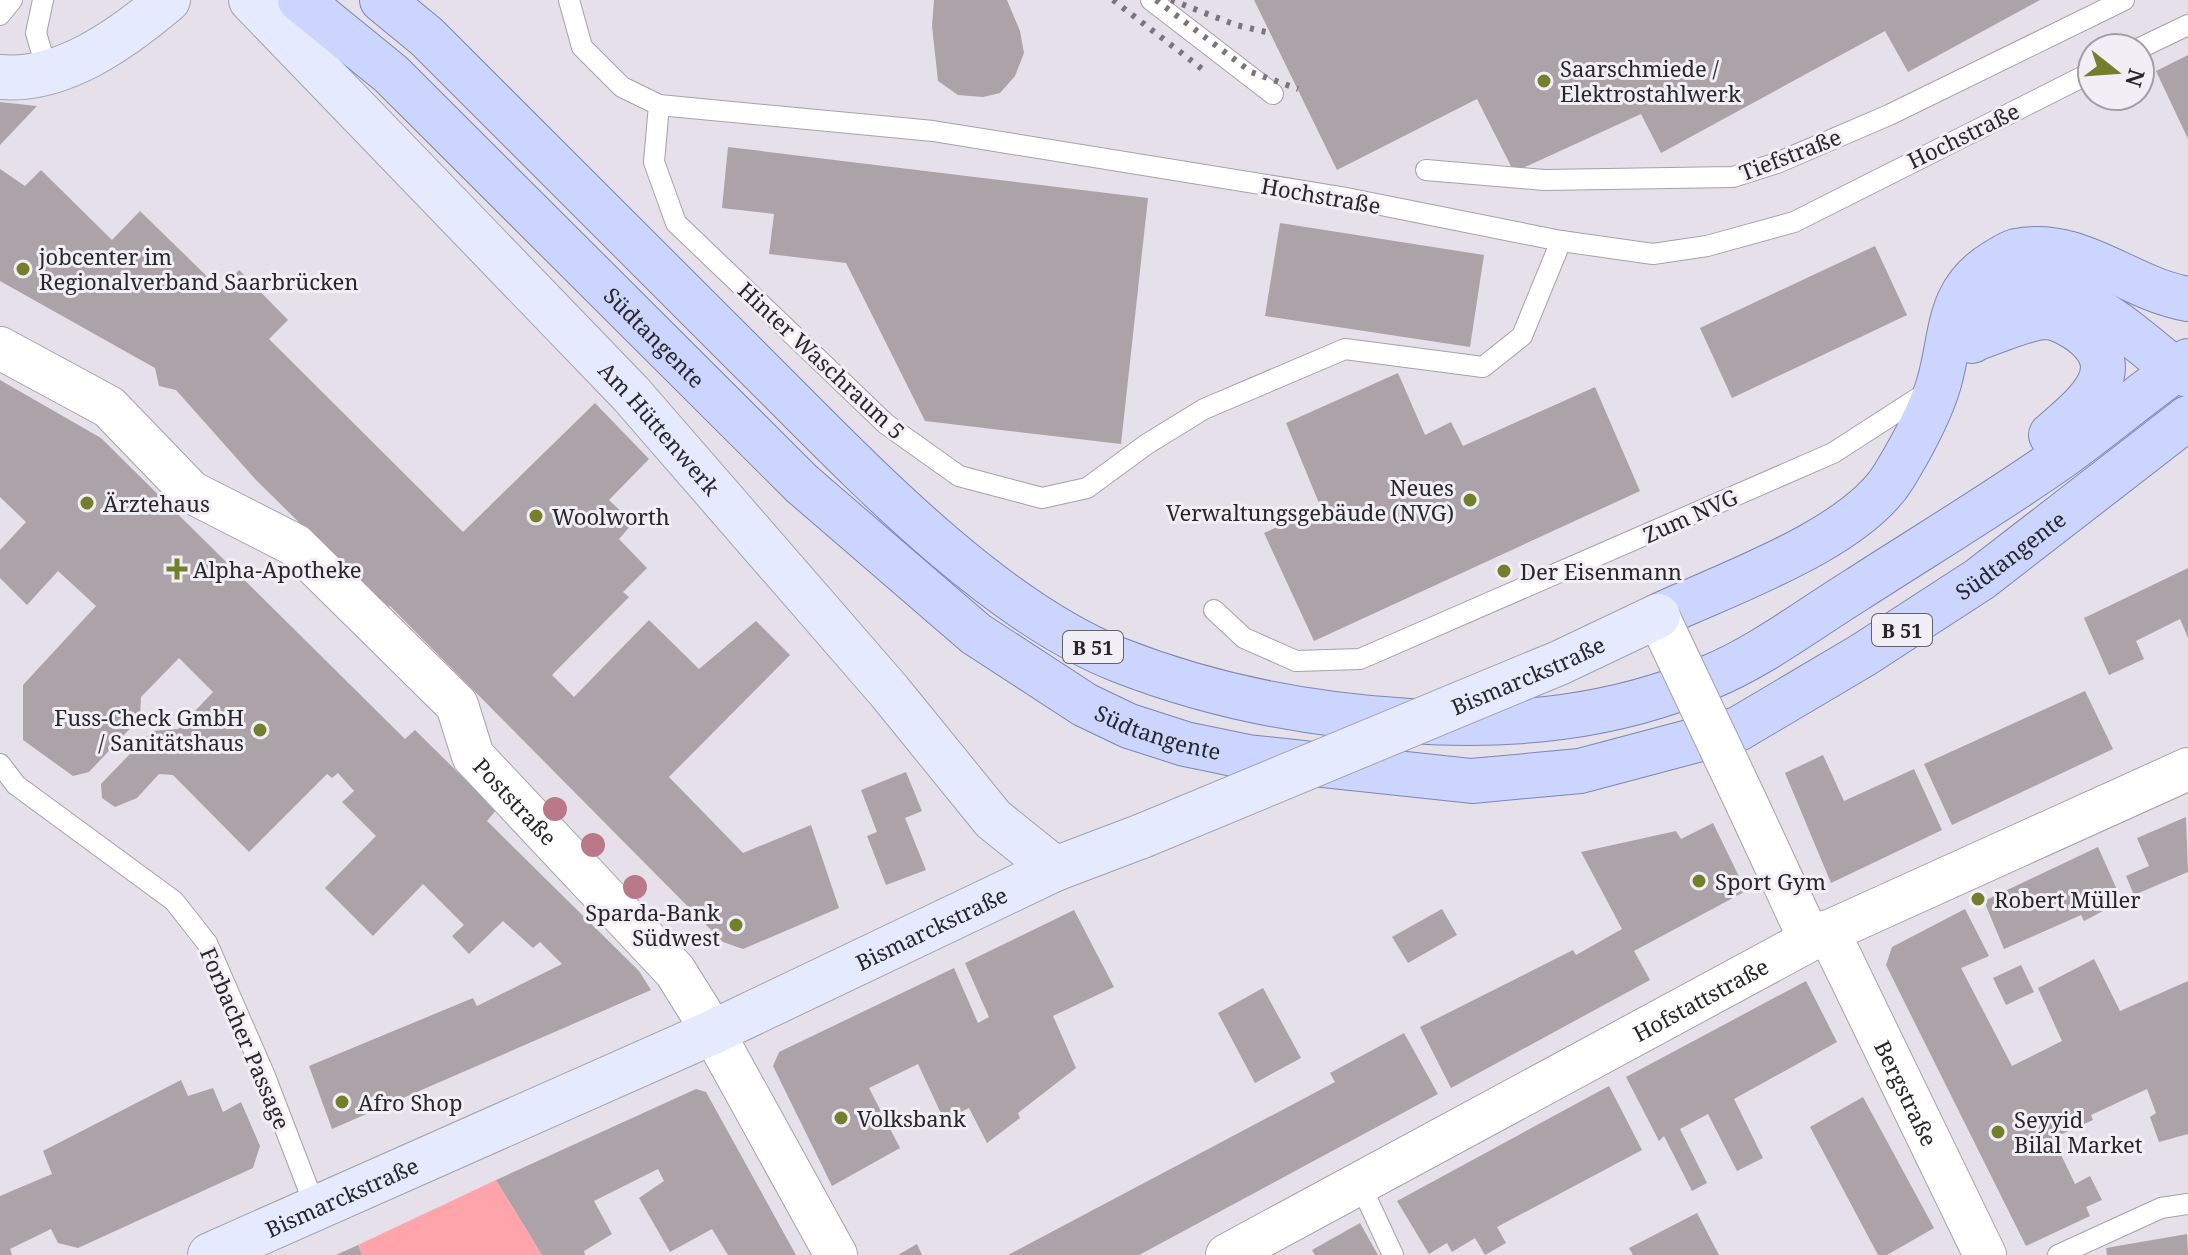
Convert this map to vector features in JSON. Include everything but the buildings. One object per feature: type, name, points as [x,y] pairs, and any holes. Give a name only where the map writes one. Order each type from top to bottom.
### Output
[{"type":"main road","points":[[0,77],[47,70],[86,59],[116,42],[168,0]]},
{"type":"main road","name":"Am Hüttenwerk","points":[[251,0],[631,394],[889,691],[993,819],[1055,869]]},
{"type":"main road","name":"Südtangente","points":[[300,0],[391,74],[802,484],[976,634],[1049,685],[1129,726],[1185,744],[1248,757],[1472,781],[1580,771],[1738,729],[1863,655],[1980,579],[2188,418]]},
{"type":"main road","name":"B 51","points":[[382,0],[427,37],[837,447],[929,532],[1006,594],[1077,639],[1132,664],[1263,706],[1359,718],[1478,726],[1575,718],[1656,699],[1717,675],[1941,535],[2057,459],[2175,375]]},
{"type":"main road","points":[[1939,384],[1955,304],[1980,272],[2012,252],[2062,250],[2149,288],[2188,299]]},
{"type":"main road","points":[[1658,616],[1804,548],[1850,521],[1876,498],[1894,477],[1939,384],[1993,310],[2022,286],[2052,288],[2081,299],[2175,375]]},
{"type":"main road","points":[[1941,535],[2095,395],[2103,373],[2096,345],[2078,329],[2048,317],[1974,339]]},
{"type":"main road","name":"Bismarckstraße","points":[[210,1255],[713,1032],[1055,869],[1559,663],[1658,616]]},
{"type":"street","name":"Poststraße","points":[[0,348],[109,407],[191,492],[295,545],[457,705],[473,756],[675,971],[713,1032],[836,1255]]},
{"type":"street","name":"Bergstraße","points":[[1658,616],[1747,804],[1819,935],[1985,1255]]},
{"type":"street","name":"Hofstattstraße","points":[[1227,1255],[1819,935],[2188,769]]},
{"type":"lane","points":[[0,15],[12,0]]},
{"type":"lane","points":[[43,0],[36,33],[47,70]]},
{"type":"lane","name":"Hochstraße","points":[[569,0],[582,47],[622,87],[659,105],[933,131],[1341,197],[1561,241],[1653,254],[1707,246],[1794,222],[2076,80]]},
{"type":"lane","points":[[1151,0],[1273,94]]},
{"type":"lane","name":"Tiefstraße","points":[[1426,170],[1544,180],[1733,177],[1777,163],[1889,115],[2124,0]]},
{"type":"lane","points":[[2156,40],[2188,25]]},
{"type":"lane","name":"Hinter Waschraum 5","points":[[659,105],[654,162],[676,223],[886,424],[959,476],[1042,498],[1087,488],[1147,444],[1204,409],[1345,349],[1483,367],[1522,336],[1561,241]]},
{"type":"lane","name":"Zum NVG","points":[[1214,610],[1244,638],[1296,661],[1360,659],[1833,453],[1939,384]]},
{"type":"lane","name":"Forbacher Passage","points":[[0,764],[16,785],[174,901],[207,943],[265,1076],[316,1209]]},
{"type":"lane","points":[[1360,1184],[1393,1255]]},
{"type":"lane","points":[[2058,1255],[2161,1208],[2188,1204]]},
{"type":"shaded area","points":[[496,1180],[542,1255],[362,1255],[358,1245]]},
{"type":"railway","points":[[1113,0],[1206,72]]},
{"type":"railway","points":[[1156,0],[1251,72],[1298,89]]},
{"type":"railway","points":[[1171,0],[1236,25],[1270,33]]},
{"type":"place","name":"Saarschmiede / Elektrostahlwerk","points":[[1544,81]]},
{"type":"place","name":"jobcenter im Regionalverband Saarbrücken","points":[[23,269]]},
{"type":"place","name":"Neues Verwaltungsgebäude (NVG)","points":[[1470,500]]},
{"type":"place","name":"Ärztehaus","points":[[87,503]]},
{"type":"place","name":"Woolworth","points":[[536,516]]},
{"type":"place","name":"Alpha-Apotheke","points":[[177,569]]},
{"type":"place","name":"Der Eisenmann","points":[[1504,571]]},
{"type":"place","name":"Fuss-Check GmbH / Sanitätshaus","points":[[260,730]]},
{"type":"place","name":"Sport Gym","points":[[1699,881]]},
{"type":"place","name":"Robert Müller","points":[[1978,899]]},
{"type":"place","name":"Sparda-Bank Südwest","points":[[736,925]]},
{"type":"place","name":"Afro Shop","points":[[342,1102]]},
{"type":"place","name":"Volksbank","points":[[841,1118]]},
{"type":"place","name":"Seyyid Bilal Market","points":[[1998,1132]]}]
